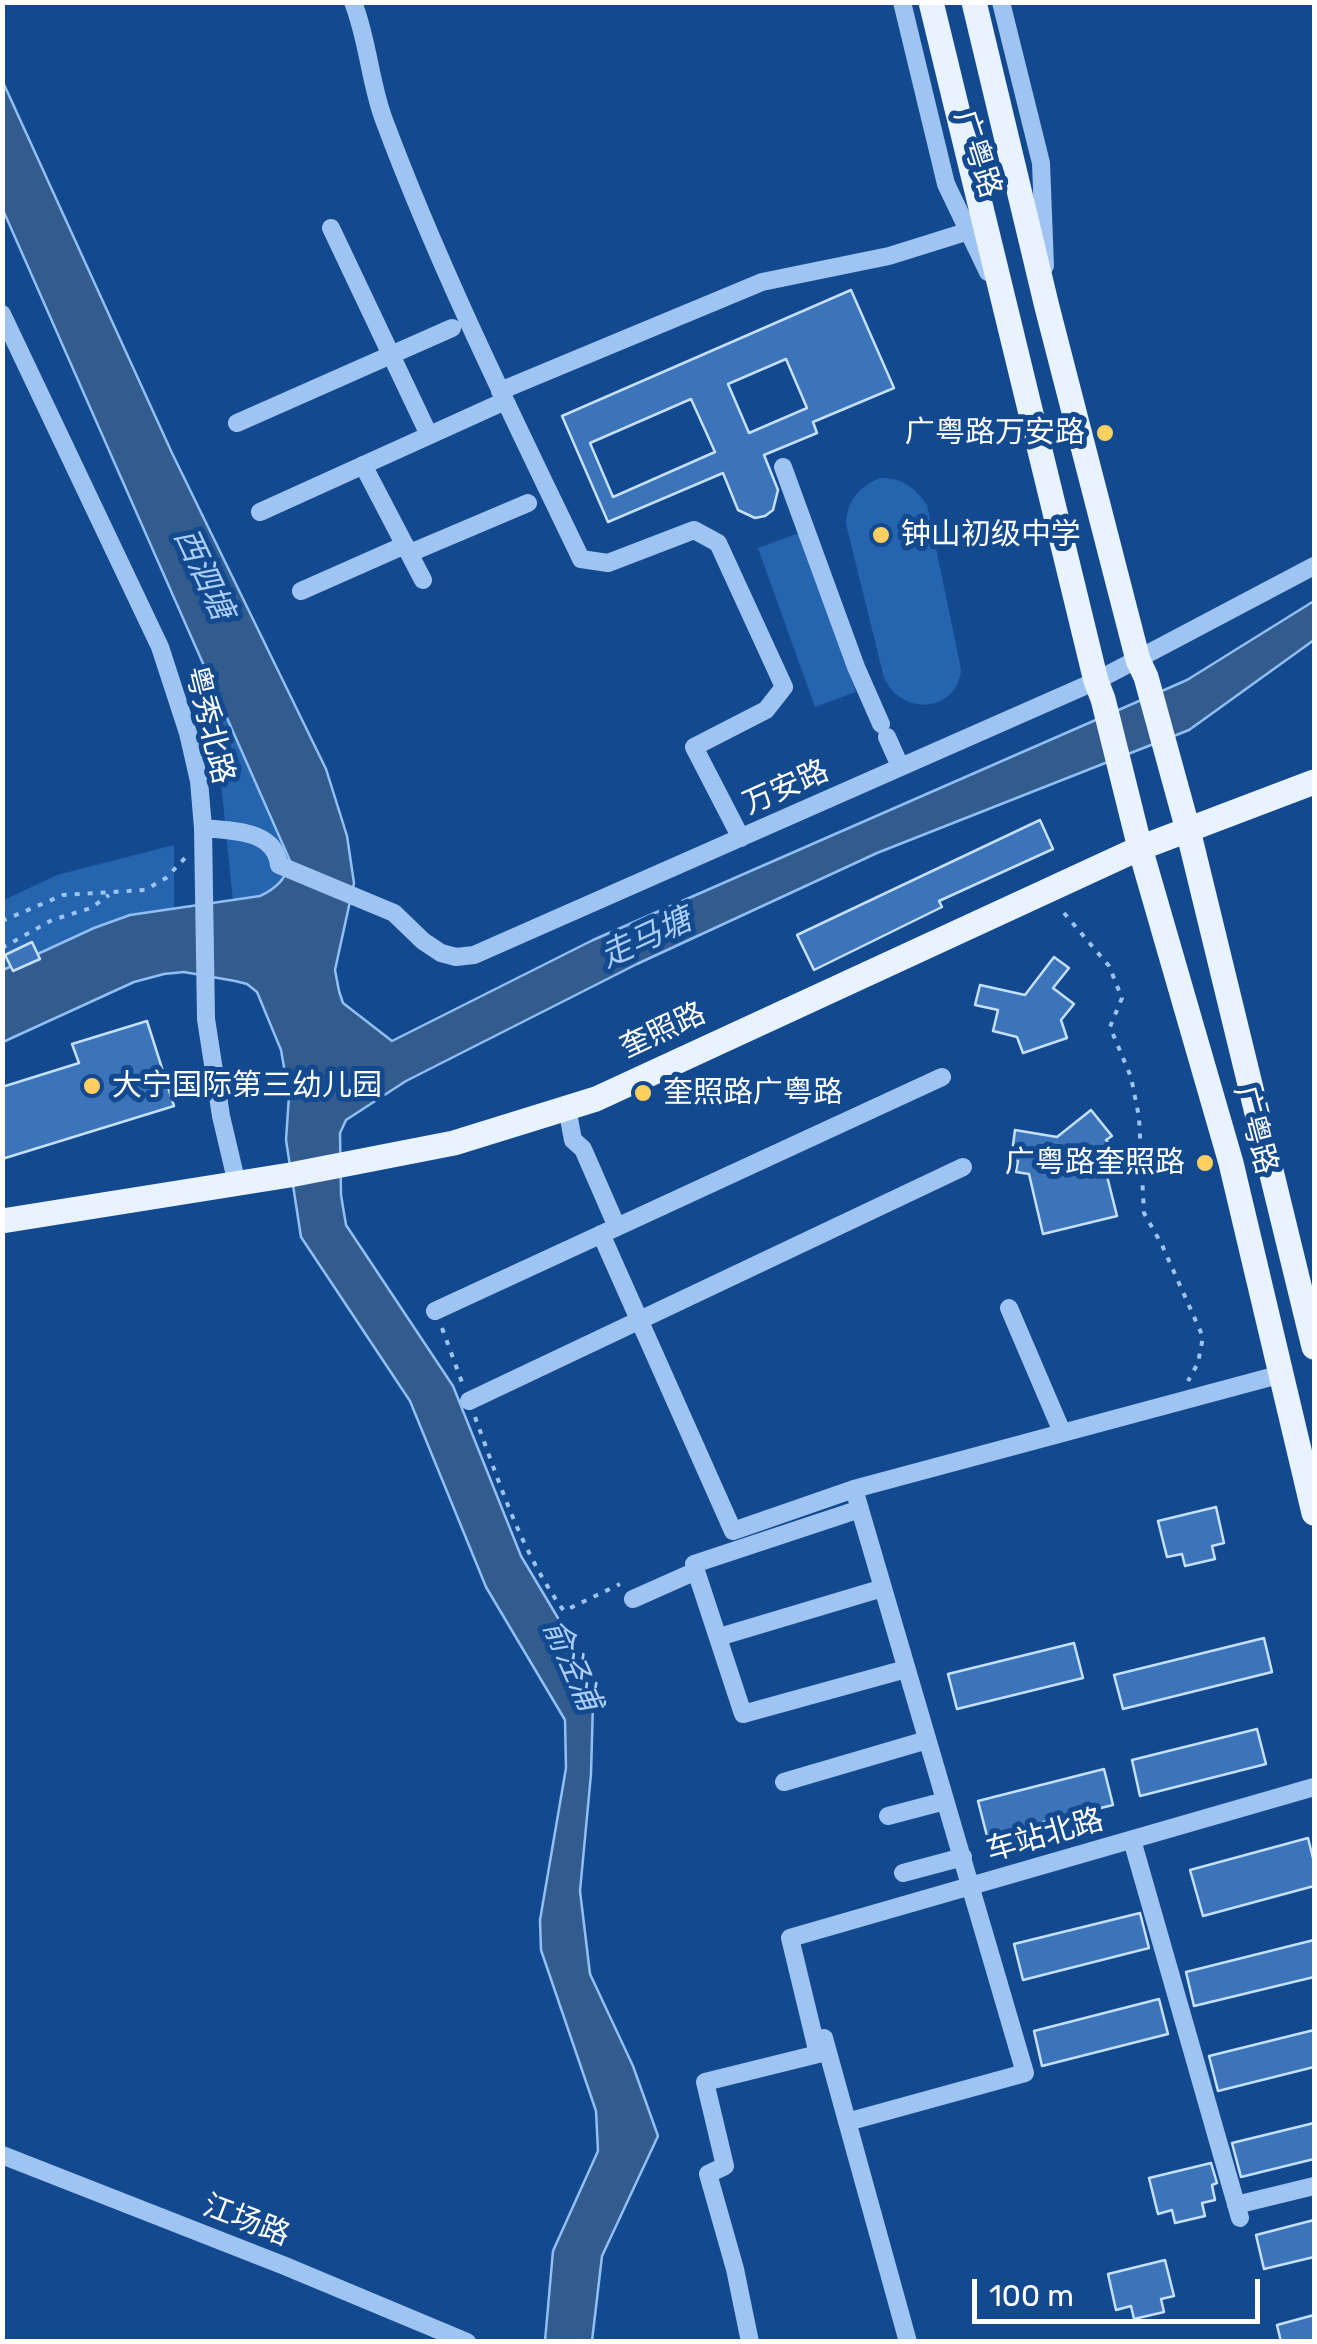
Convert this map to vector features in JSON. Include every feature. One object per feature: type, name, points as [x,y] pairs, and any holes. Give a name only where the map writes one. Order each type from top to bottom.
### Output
[{"type":"main road","name":"广粤路","points":[[931,2],[1099,690],[1231,1163],[1314,1512]]},
{"type":"main road","name":"广粤路","points":[[974,2],[1047,307],[1188,830],[1314,1347]]},
{"type":"main road","name":"奎照路","points":[[2,1221],[360,1162],[454,1142],[567,1108],[1140,848],[1314,782]]},
{"type":"street","points":[[353,2],[382,115],[442,262],[581,559],[608,563],[694,530],[718,542],[784,687],[766,710],[694,746],[741,838]]},
{"type":"street","name":"广粤路","points":[[902,2],[946,184],[1010,318]]},
{"type":"street","name":"广粤路","points":[[1001,2],[1042,162],[1047,307]]},
{"type":"street","points":[[331,228],[429,434]]},
{"type":"street","points":[[260,512],[503,396],[762,282],[888,256],[969,231]]},
{"type":"street","name":"粤秀北路","points":[[2,314],[160,647],[188,733],[199,781],[203,834],[204,989],[221,1116],[237,1184]]},
{"type":"street","points":[[237,423],[452,328]]},
{"type":"street","points":[[362,465],[423,580]]},
{"type":"street","points":[[784,466],[856,668],[900,766]]},
{"type":"street","points":[[302,591],[528,504]]},
{"type":"street","name":"万安路","points":[[203,834],[252,834],[274,848],[279,865],[394,913],[422,941],[441,952],[456,957],[474,955],[900,766],[1099,690],[1142,669],[1314,566]]},
{"type":"street","points":[[435,1310],[942,1077]]},
{"type":"street","points":[[567,1108],[573,1140],[582,1148],[639,1322],[732,1531],[854,1489],[1282,1374]]},
{"type":"street","points":[[469,1401],[963,1167]]},
{"type":"street","points":[[1009,1308],[1062,1432]]},
{"type":"street","points":[[848,2122],[1026,2073],[854,1489]]},
{"type":"street","points":[[860,1510],[694,1564],[743,1714],[906,1668]]},
{"type":"street","points":[[634,1598],[696,1570]]},
{"type":"street","points":[[718,1637],[883,1588]]},
{"type":"street","points":[[784,1782],[927,1740]]},
{"type":"street","name":"车站北路","points":[[794,1937],[1314,1787]]},
{"type":"street","points":[[888,1816],[945,1801]]},
{"type":"street","points":[[1132,1840],[1238,2212],[1314,2186]]},
{"type":"street","points":[[904,1874],[963,1857]]},
{"type":"street","points":[[794,1937],[908,2342]]},
{"type":"street","points":[[750,2342],[708,2174],[726,2166],[705,2082],[818,2054],[794,1937]]},
{"type":"street","name":"江场路","points":[[2,2156],[286,2266],[467,2342]]},
{"type":"path","points":[[2,921],[63,896],[132,893],[155,885],[203,834]]},
{"type":"path","points":[[2,948],[52,920],[91,908],[109,894]]},
{"type":"path","points":[[1064,913],[1108,966],[1122,998],[1110,1028],[1132,1077],[1139,1117],[1144,1213],[1203,1336],[1198,1363],[1176,1402]]},
{"type":"path","points":[[435,1310],[518,1532],[543,1583],[564,1610]]},
{"type":"shaded area","points":[[880,478],[907,485],[927,505],[961,669],[951,693],[930,704],[905,700],[884,678],[846,524],[856,495]]},
{"type":"shaded area","points":[[799,533],[856,692],[815,707],[758,548]]},
{"type":"shaded area","points":[[193,637],[291,863],[275,886],[243,900],[233,901],[212,694]]},
{"type":"shaded area","points":[[174,845],[174,909],[107,925],[3,970],[2,901],[57,875]]},
{"type":"water","points":[[2,80],[172,453],[326,769],[347,836],[354,883],[335,970],[339,991],[343,1003],[392,1041],[593,940],[1187,680],[1314,601],[1314,640],[1189,730],[877,853],[637,964],[406,1081],[346,1120],[340,1133],[341,1195],[346,1225],[453,1386],[521,1556],[580,1655],[593,1703],[580,1891],[590,1974],[633,2066],[658,2136],[602,2256],[592,2341],[545,2341],[553,2251],[598,2151],[596,2111],[541,1950],[540,1920],[566,1768],[565,1720],[486,1587],[410,1401],[301,1237],[286,1140],[289,1096],[281,1050],[257,992],[235,981],[184,972],[164,974],[134,982],[3,1042],[3,970],[130,915],[260,896],[279,883],[291,863],[3,210]]},
{"type":"building","points":[[851,290],[894,388],[813,422],[817,433],[764,455],[778,490],[773,510],[755,518],[738,510],[723,473],[608,522],[562,416]],"holes":[[[786,359],[807,408],[749,433],[728,384]],[[691,399],[715,452],[613,497],[590,443]]]},
{"type":"building","points":[[1040,820],[1053,849],[939,901],[942,907],[814,970],[797,935]]},
{"type":"building","points":[[32,942],[40,959],[13,971],[5,955]]},
{"type":"building","points":[[1054,957],[1069,968],[1053,988],[1074,1004],[1061,1020],[1067,1038],[1023,1053],[1017,1037],[993,1031],[998,1010],[975,1005],[980,985],[1025,995]]},
{"type":"building","points":[[147,1021],[174,1106],[2,1159],[2,1087],[79,1063],[72,1044]]},
{"type":"building","points":[[1091,1110],[1112,1136],[1106,1140],[1113,1148],[1102,1156],[1117,1216],[1043,1234],[1029,1174],[1016,1172],[1018,1161],[1011,1160],[1015,1130],[1057,1137]]},
{"type":"building","points":[[1216,1507],[1224,1543],[1212,1546],[1215,1559],[1185,1566],[1182,1554],[1167,1557],[1158,1521]]},
{"type":"building","points":[[1264,1638],[1272,1672],[1123,1709],[1114,1675]]},
{"type":"building","points":[[1074,1643],[1083,1678],[957,1709],[948,1674]]},
{"type":"building","points":[[1257,1729],[1266,1764],[1140,1796],[1132,1760]]},
{"type":"building","points":[[1104,1769],[1113,1805],[987,1836],[978,1801]]},
{"type":"building","points":[[1308,1838],[1314,1886],[1203,1916],[1190,1870]]},
{"type":"building","points":[[1140,1913],[1149,1948],[1023,1980],[1014,1944]]},
{"type":"building","points":[[1314,1940],[1314,1977],[1194,2006],[1186,1972]]},
{"type":"building","points":[[1159,1999],[1168,2034],[1042,2066],[1034,2031]]},
{"type":"building","points":[[1314,2030],[1314,2067],[1218,2091],[1209,2056]]},
{"type":"building","points":[[1314,2123],[1314,2159],[1241,2177],[1232,2143]]},
{"type":"building","points":[[1211,2163],[1217,2183],[1212,2185],[1215,2200],[1202,2203],[1205,2216],[1175,2223],[1172,2210],[1158,2214],[1149,2178]]},
{"type":"building","points":[[1314,2220],[1314,2257],[1264,2269],[1256,2235]]},
{"type":"building","points":[[1165,2260],[1174,2296],[1161,2299],[1164,2312],[1134,2319],[1131,2306],[1116,2310],[1108,2274]]},
{"type":"building","points":[[1314,2315],[1314,2342],[1281,2342],[1277,2325]]},
{"type":"place","name":"广粤路万安路","points":[[1105,433]]},
{"type":"place","name":"钟山初级中学","points":[[881,535]]},
{"type":"place","name":"大宁国际第三幼儿园","points":[[92,1086]]},
{"type":"place","name":"奎照路广粤路","points":[[643,1093]]},
{"type":"place","name":"广粤路奎照路","points":[[1205,1163]]},
{"type":"water label","name":"西泗塘","points":[[203,574]]},
{"type":"water label","name":"走马塘","points":[[646,939]]},
{"type":"water label","name":"俞泾浦","points":[[571,1665]]}]
